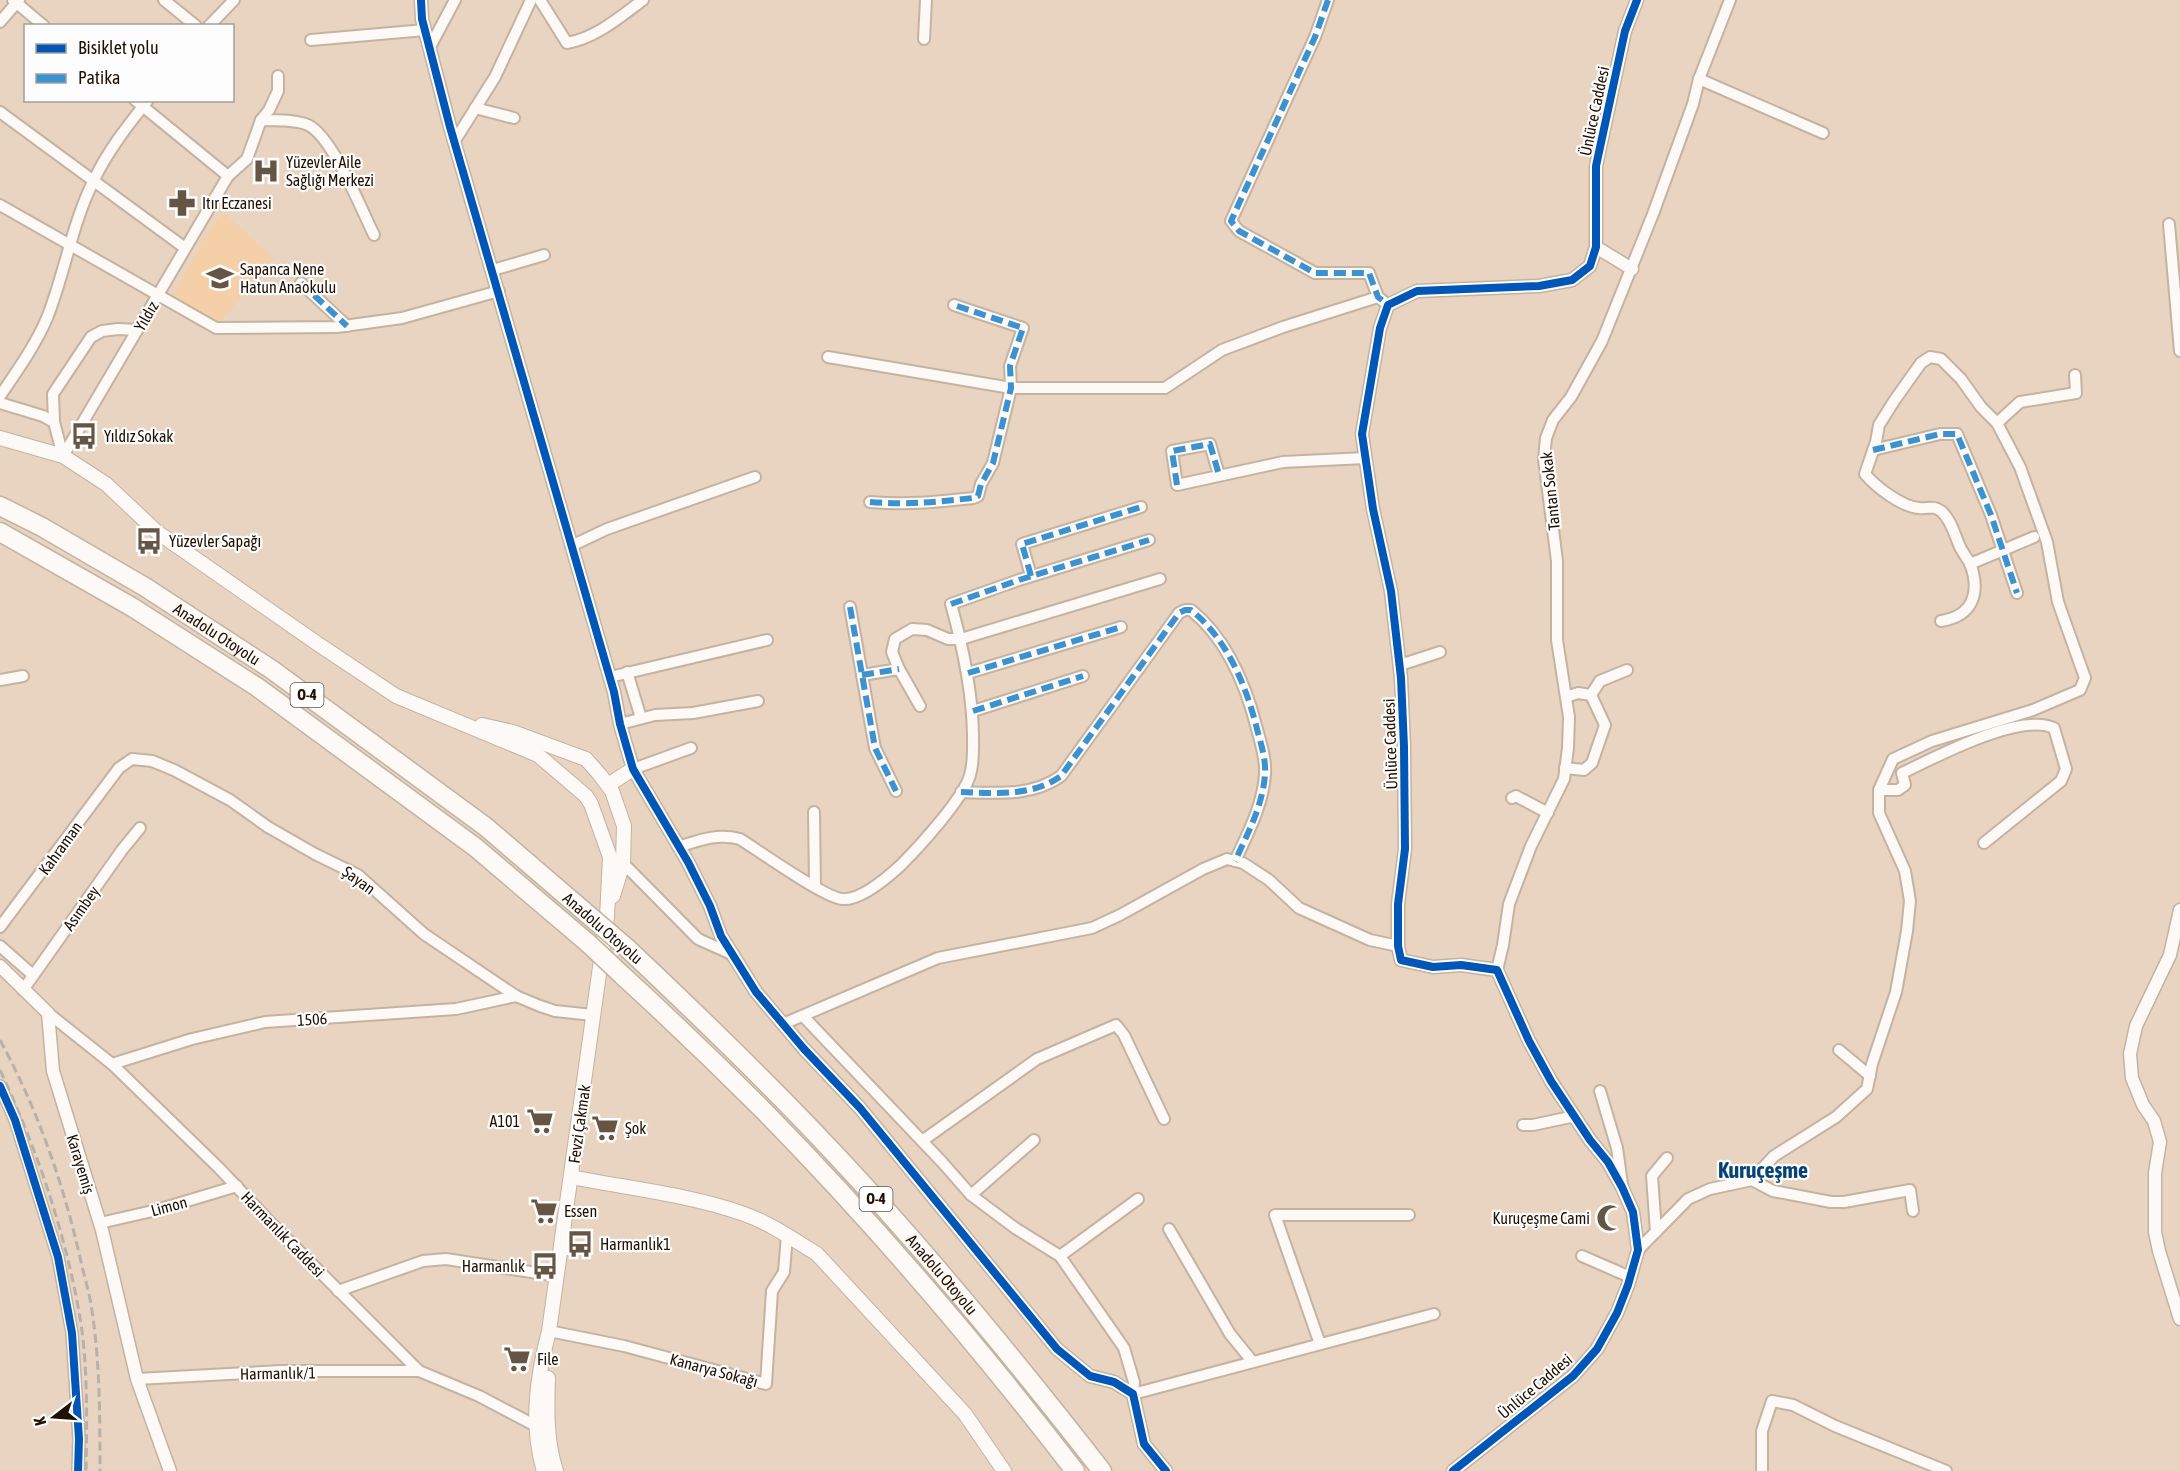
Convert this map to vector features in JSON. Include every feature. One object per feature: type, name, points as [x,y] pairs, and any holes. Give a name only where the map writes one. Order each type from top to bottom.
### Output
[{"type":"highway","name":"Anadolu Otoyolu","points":[[0,506],[42,527],[145,587],[271,669],[486,827],[600,917],[627,948],[725,1041],[834,1153],[919,1247],[1102,1471]]},
{"type":"highway","name":"Anadolu Otoyolu","points":[[0,532],[132,607],[257,687],[475,847],[589,944],[708,1056],[818,1168],[902,1261],[1075,1471]]},
{"type":"main road","points":[[0,438],[63,456],[106,484],[157,532],[396,696],[538,755],[589,800],[602,807],[618,804]]},
{"type":"main road","points":[[439,715],[513,732],[586,759],[604,780],[618,804],[624,826],[623,863],[600,917]]},
{"type":"main road","points":[[600,917],[610,857],[589,800],[588,786],[633,769]]},
{"type":"main road","name":"Fevzi Çakmak","points":[[549,1330],[593,1015],[600,917]]},
{"type":"main road","points":[[571,1177],[712,1204],[746,1214],[787,1235],[817,1254],[965,1414],[1004,1471]]},
{"type":"main road","points":[[544,1471],[537,1442],[536,1426],[541,1359],[549,1330]]},
{"type":"main road","points":[[549,1330],[547,1434],[549,1451],[556,1471]]},
{"type":"street","points":[[165,0],[194,24]]},
{"type":"street","points":[[211,24],[234,0]]},
{"type":"street","points":[[421,0],[425,30],[454,142],[610,677],[633,769],[710,906],[721,936],[756,992],[860,1108],[1058,1348],[1089,1376],[1114,1383],[1133,1394],[1434,1314]]},
{"type":"street","points":[[430,47],[455,0]]},
{"type":"street","points":[[454,142],[495,77],[531,0]]},
{"type":"street","points":[[540,0],[567,44],[581,41],[636,2]]},
{"type":"street","points":[[924,39],[926,0]]},
{"type":"street","points":[[828,357],[1011,388],[1165,388],[1222,350],[1283,327],[1383,301],[1369,273],[1315,273],[1239,231],[1231,221],[1315,37],[1328,0]]},
{"type":"street","name":"Ünlüce Caddesi","points":[[1398,946],[1398,904],[1405,849],[1400,665],[1391,591],[1373,509],[1362,434],[1383,301],[1418,291],[1539,286],[1572,280],[1590,266],[1596,247],[1596,166],[1625,31],[1637,0]]},
{"type":"street","name":"Tantan Sokak","points":[[1497,970],[1509,904],[1532,846],[1564,779],[1569,717],[1557,640],[1557,561],[1544,459],[1546,438],[1553,420],[1571,397],[1602,341],[1632,269],[1693,104],[1699,79],[1730,0]]},
{"type":"street","points":[[0,22],[16,1],[42,24]]},
{"type":"street","points":[[311,40],[425,30]]},
{"type":"street","name":"Yıldız","points":[[63,456],[228,176],[247,159],[261,120],[269,110],[278,91],[278,76]]},
{"type":"street","points":[[1699,79],[1823,133]]},
{"type":"street","points":[[0,396],[31,350],[47,318],[70,244],[94,179],[142,103],[228,176]]},
{"type":"street","points":[[475,108],[514,118]]},
{"type":"street","points":[[0,112],[185,248]]},
{"type":"street","points":[[261,120],[307,125],[324,138],[374,235]]},
{"type":"street","points":[[0,205],[216,328],[283,329],[347,326],[402,318],[499,291]]},
{"type":"street","points":[[2169,224],[2180,351]]},
{"type":"street","points":[[1596,247],[1632,269]]},
{"type":"street","points":[[492,270],[544,255]]},
{"type":"street","points":[[301,283],[347,326]]},
{"type":"street","points":[[870,502],[933,503],[978,496],[981,484],[993,463],[1011,388],[1010,366],[1023,328],[954,305]]},
{"type":"street","points":[[63,456],[54,422],[53,394],[91,337],[102,331],[137,330]]},
{"type":"street","points":[[1638,1251],[1688,1199],[1710,1189],[1752,1180],[1774,1156],[1836,1117],[1867,1089],[1896,992],[1910,900],[1905,871],[1879,813],[1879,790],[1893,759],[1932,741],[2033,710],[2071,694],[2080,690],[2085,678],[2058,602],[2047,542],[2020,467],[1997,423],[1980,407],[1955,372],[1941,359],[1930,357],[1921,363],[1879,425],[1865,474],[1876,486],[1907,504],[1918,508],[1934,507],[1943,512],[1970,564],[1974,592],[1970,607],[1959,616],[1941,621]]},
{"type":"street","points":[[1997,423],[2020,402],[2076,393],[2075,375]]},
{"type":"street","points":[[0,403],[43,416],[54,422]]},
{"type":"street","points":[[1873,450],[1940,434],[1957,434],[1991,515],[2017,592]]},
{"type":"street","points":[[1219,475],[1210,444],[1172,451],[1177,485],[1283,462],[1365,458]]},
{"type":"street","points":[[571,546],[607,529],[755,477]]},
{"type":"street","points":[[1031,576],[1022,544],[1141,507]]},
{"type":"street","points":[[1970,564],[2034,537]]},
{"type":"street","points":[[678,847],[710,836],[740,839],[832,897],[842,899],[850,899],[888,878],[935,827],[970,778],[973,762],[973,711],[968,673],[951,604],[1031,576],[1149,540]]},
{"type":"street","points":[[920,706],[892,652],[894,639],[912,629],[927,630],[948,639],[961,639],[1160,579]]},
{"type":"street","points":[[850,607],[875,748],[896,791]]},
{"type":"street","points":[[961,792],[1019,792],[1050,784],[1061,776],[1179,613],[1191,610],[1215,634],[1240,675],[1264,755],[1265,775],[1257,814],[1235,861]]},
{"type":"street","points":[[968,673],[1121,627]]},
{"type":"street","points":[[610,677],[767,640]]},
{"type":"street","points":[[1400,665],[1440,652]]},
{"type":"street","points":[[862,675],[899,669]]},
{"type":"street","points":[[1591,695],[1600,681],[1627,670]]},
{"type":"street","points":[[627,672],[641,718]]},
{"type":"street","points":[[0,680],[23,676]]},
{"type":"street","points":[[973,711],[1083,676]]},
{"type":"street","points":[[1566,697],[1578,693],[1591,695]]},
{"type":"street","points":[[1565,768],[1584,770],[1592,763],[1602,735],[1605,725],[1591,695]]},
{"type":"street","points":[[620,724],[655,715],[693,713],[758,701]]},
{"type":"street","points":[[1879,790],[1898,789],[1905,785],[1902,773],[1986,736],[2025,724],[2045,724],[2054,728],[2066,769],[2061,781],[1984,843]]},
{"type":"street","points":[[633,769],[691,748]]},
{"type":"street","name":"Şayan","points":[[119,768],[132,759],[152,761],[230,800],[268,827],[358,875],[424,934],[516,996],[555,1011],[593,1015]]},
{"type":"street","name":"Kahraman","points":[[0,927],[119,768]]},
{"type":"street","points":[[1512,798],[1516,796],[1548,813]]},
{"type":"street","points":[[814,812],[815,886]]},
{"type":"street","name":"Asımbey","points":[[23,990],[140,828]]},
{"type":"street","points":[[783,1024],[938,958],[1092,928],[1203,869],[1227,859],[1243,863],[1269,880],[1299,908],[1370,940],[1398,946],[1401,960],[1415,965],[1433,967],[1461,965],[1497,970]]},
{"type":"street","points":[[623,863],[698,939],[734,955]]},
{"type":"street","points":[[2180,910],[2170,955],[2136,1026],[2130,1053],[2132,1078],[2143,1105],[2154,1121],[2160,1142],[2155,1173],[2155,1232],[2180,1319]]},
{"type":"street","points":[[0,946],[33,975]]},
{"type":"street","points":[[0,966],[48,1013]]},
{"type":"street","name":"Ünlüce Caddesi","points":[[1453,1471],[1573,1376],[1597,1349],[1617,1313],[1638,1251],[1633,1212],[1622,1187],[1608,1162],[1590,1140],[1551,1081],[1529,1041],[1497,970]]},
{"type":"street","name":"1506","points":[[112,1064],[192,1039],[265,1022],[456,1009],[516,996]]},
{"type":"street","name":"Harmanlık Caddesi","points":[[48,1013],[112,1064],[237,1186],[419,1371],[479,1396],[536,1426]]},
{"type":"street","name":"Karayemiş","points":[[48,1013],[53,1071],[100,1223],[137,1379],[170,1471]]},
{"type":"street","points":[[803,1016],[971,1195],[1015,1228],[1060,1256],[1124,1348],[1134,1382],[1133,1394],[1144,1444],[1166,1471]]},
{"type":"street","points":[[922,1141],[1037,1059],[1116,1025],[1124,1035],[1164,1119]]},
{"type":"street","points":[[1839,1050],[1870,1076]]},
{"type":"street","points":[[0,1086],[15,1120],[58,1257],[72,1333],[79,1439],[78,1471]]},
{"type":"street","points":[[1600,1091],[1617,1148],[1622,1187]]},
{"type":"street","points":[[1523,1125],[1575,1116]]},
{"type":"street","points":[[971,1195],[1034,1140]]},
{"type":"street","points":[[1656,1232],[1652,1176],[1667,1158]]},
{"type":"street","points":[[1752,1180],[1773,1191],[1831,1202],[1844,1202],[1910,1190],[1913,1211]]},
{"type":"street","name":"Limon","points":[[100,1223],[157,1210],[237,1186]]},
{"type":"street","points":[[1060,1256],[1138,1199]]},
{"type":"street","points":[[1320,1344],[1275,1215],[1409,1215]]},
{"type":"street","points":[[1170,1229],[1230,1334],[1252,1361]]},
{"type":"street","name":"Kanarya Sokağı","points":[[549,1330],[624,1346],[766,1384],[772,1291],[784,1272],[787,1235]]},
{"type":"street","points":[[1582,1256],[1630,1277]]},
{"type":"street","points":[[338,1291],[423,1261],[446,1259],[557,1276]]},
{"type":"street","name":"Harmanlık/1","points":[[137,1379],[281,1371],[419,1371]]},
{"type":"street","points":[[1762,1471],[1762,1431],[1772,1401],[1792,1405],[1835,1426],[1946,1471]]},
{"type":"street","points":[[536,1471],[537,1442]]},
{"type":"shaded area","name":"Sapanca Nene Hatun Anaokulu","points":[[224,213],[273,258],[218,325],[172,298],[211,226]]},
{"type":"railway","points":[[0,1040],[38,1121],[58,1176],[89,1293],[98,1371],[100,1471]]},
{"type":"railway","points":[[0,1070],[37,1158],[57,1219],[73,1281],[82,1331],[85,1370],[86,1471]]},
{"type":"marked path","points":[[1328,0],[1315,37],[1231,221],[1239,231],[1315,273],[1369,273],[1378,297],[1388,305]]},
{"type":"marked path","points":[[301,283],[347,326]]},
{"type":"marked path","points":[[870,502],[910,503],[973,498],[978,496],[981,484],[993,463],[1011,388],[1010,366],[1023,328],[954,305]]},
{"type":"marked path","points":[[1873,450],[1940,434],[1957,434],[1991,515],[2017,593]]},
{"type":"marked path","points":[[1177,485],[1172,451],[1210,444],[1219,475]]},
{"type":"marked path","points":[[1031,576],[1022,544],[1141,507]]},
{"type":"marked path","points":[[951,604],[1019,580],[1149,540]]},
{"type":"marked path","points":[[850,607],[875,748],[896,791]]},
{"type":"marked path","points":[[961,792],[1026,791],[1050,783],[1061,776],[1179,613],[1191,610],[1215,635],[1241,680],[1264,757],[1265,774],[1261,797],[1235,861]]},
{"type":"marked path","points":[[968,673],[1121,627]]},
{"type":"marked path","points":[[862,675],[899,669]]},
{"type":"marked path","points":[[973,711],[1083,676]]},
{"type":"cycle path","points":[[421,0],[422,19],[450,127],[614,692],[620,724],[633,769],[688,862],[710,906],[721,936],[756,992],[804,1049],[860,1108],[1057,1349],[1090,1376],[1114,1382],[1133,1394],[1144,1444],[1166,1471]]},
{"type":"cycle path","points":[[1453,1471],[1573,1376],[1597,1349],[1617,1313],[1638,1250],[1633,1212],[1622,1187],[1608,1162],[1590,1140],[1551,1081],[1529,1041],[1497,970],[1461,965],[1433,967],[1401,960],[1398,946],[1398,904],[1405,849],[1401,678],[1391,591],[1373,509],[1362,434],[1380,328],[1388,305],[1417,291],[1539,286],[1572,280],[1590,266],[1596,247],[1596,166],[1625,31],[1637,0]]},
{"type":"cycle path","points":[[0,1086],[15,1120],[58,1257],[72,1333],[79,1439],[78,1471]]},
{"type":"place","name":"Yüzevler Aile Sağlığı Merkezi","points":[[266,171]]},
{"type":"place","name":"Itır Eczanesi","points":[[182,203]]},
{"type":"place","name":"Sapanca Nene Hatun Anaokulu","points":[[220,278]]},
{"type":"place","name":"Yıldız Sokak","points":[[84,436]]},
{"type":"place","name":"Yüzevler Sapağı","points":[[149,541]]},
{"type":"place","name":"A101","points":[[540,1121]]},
{"type":"place","name":"Şok","points":[[605,1128]]},
{"type":"place","name":"Essen","points":[[544,1211]]},
{"type":"place","name":"Kuruçeşme Cami","points":[[1610,1218]]},
{"type":"place","name":"Harmanlık1","points":[[580,1244]]},
{"type":"place","name":"Harmanlık","points":[[545,1266]]},
{"type":"place","name":"File","points":[[517,1359]]},
{"type":"district","name":"Kuruçeşme","points":[[1763,1170]]}]
